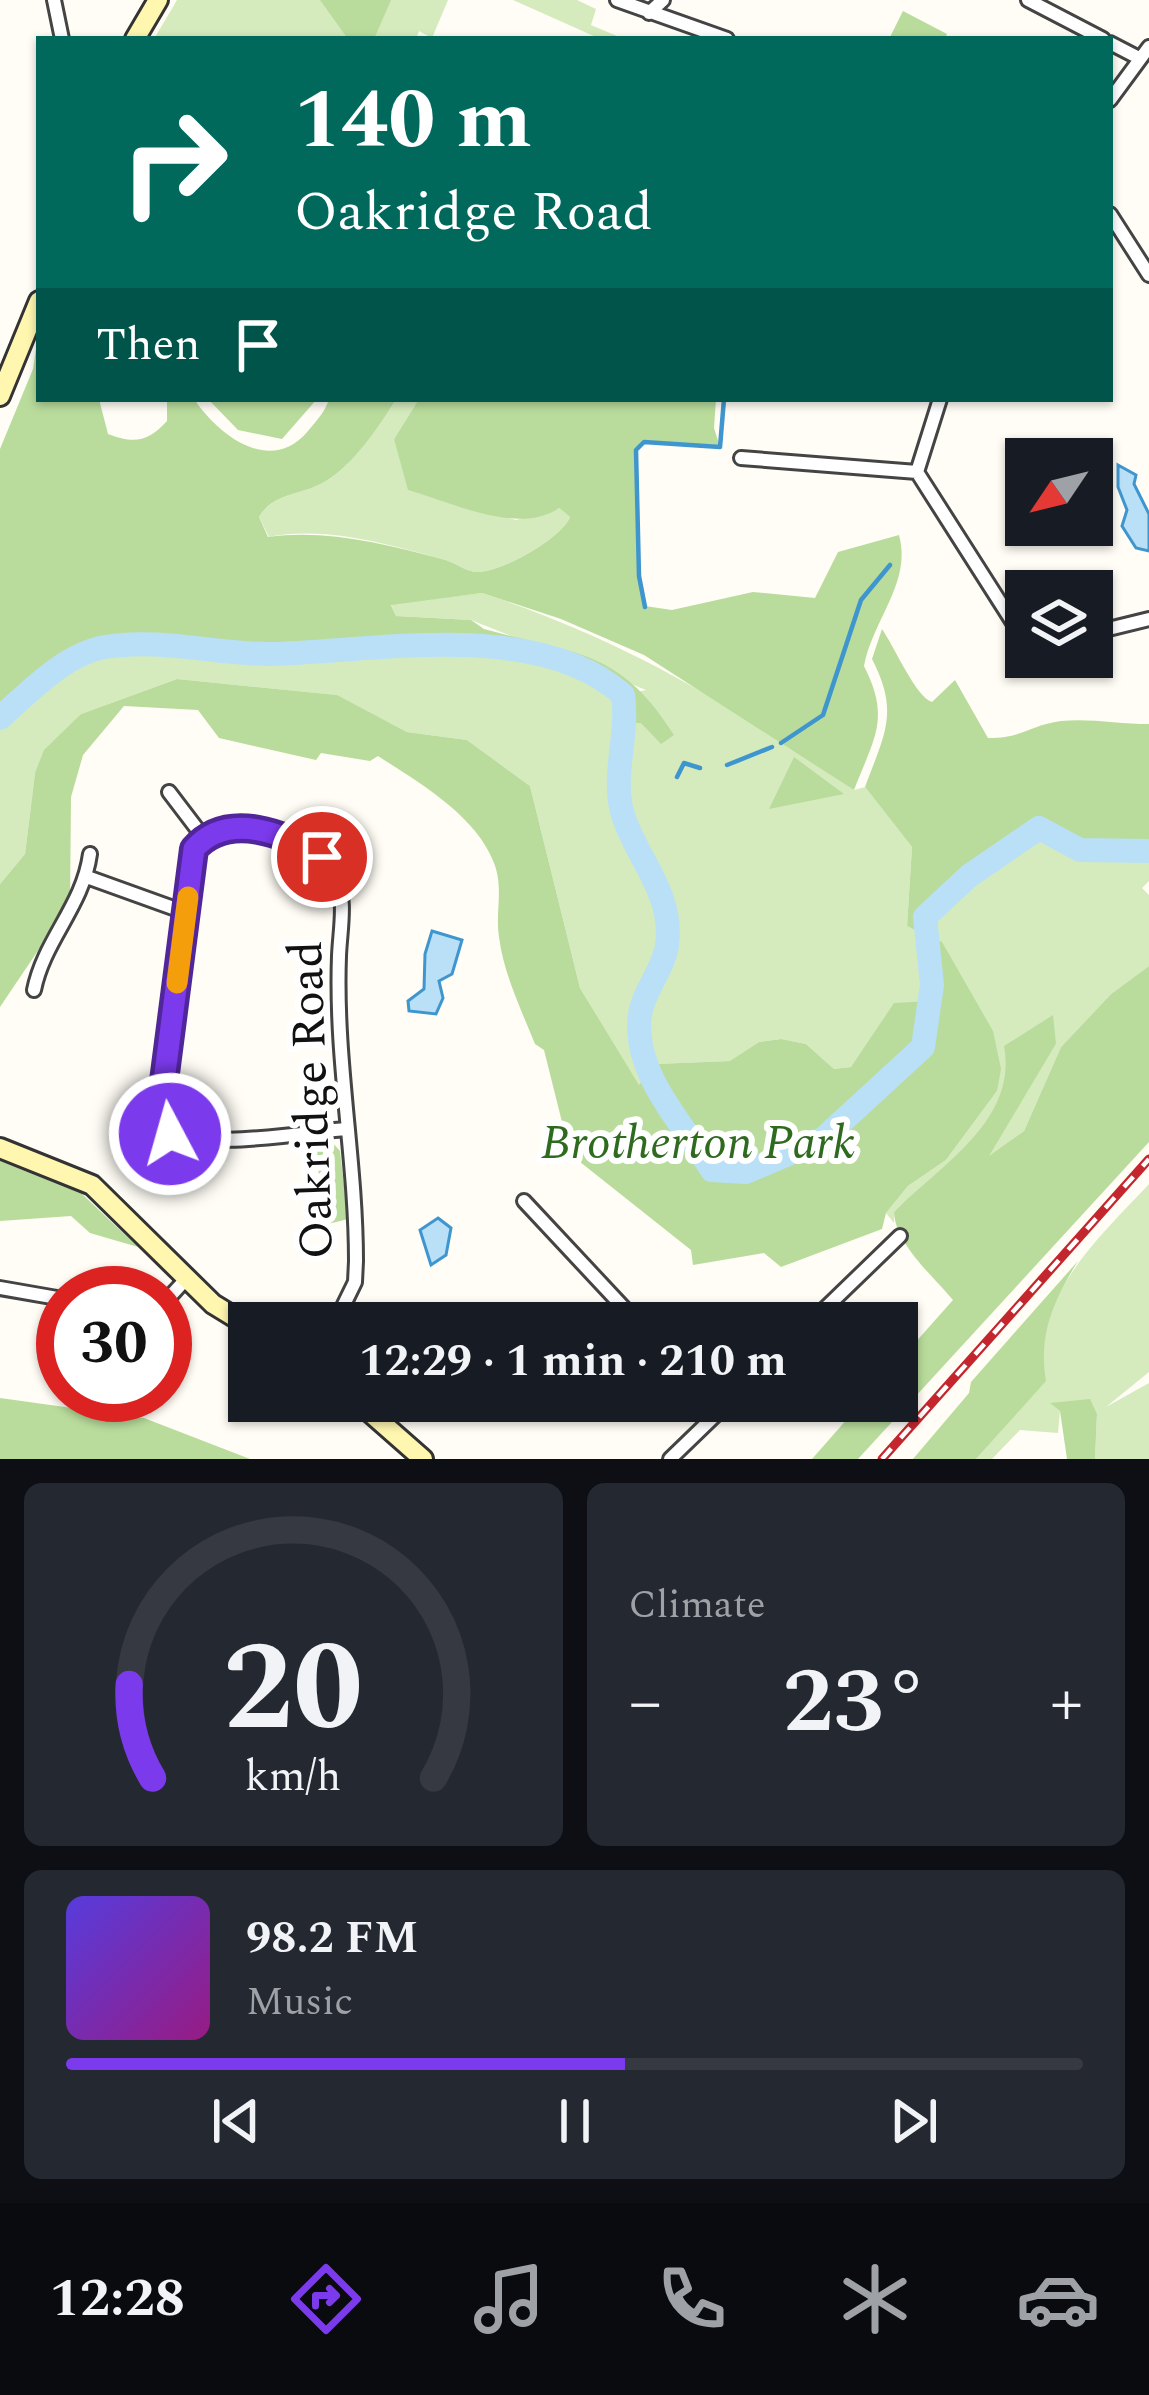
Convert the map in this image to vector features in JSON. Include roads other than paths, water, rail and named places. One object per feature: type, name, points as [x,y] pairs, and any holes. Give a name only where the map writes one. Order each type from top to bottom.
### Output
[{"type":"main road","points":[[137,36],[158,0]]},
{"type":"main road","points":[[0,396],[36,309]]},
{"type":"main road","points":[[0,1148],[92,1185],[173,1266]]},
{"type":"main road","points":[[192,1283],[228,1310]]},
{"type":"main road","points":[[381,1422],[423,1459]]},
{"type":"street","points":[[54,0],[61,36]]},
{"type":"street","points":[[617,0],[718,36]]},
{"type":"street","points":[[649,13],[664,0]]},
{"type":"street","points":[[1028,0],[1097,36]]},
{"type":"street","points":[[1113,43],[1144,52],[1113,96]]},
{"type":"street","points":[[1113,219],[1149,273]]},
{"type":"street","points":[[939,402],[917,472],[1005,611]]},
{"type":"street","points":[[741,458],[917,472]]},
{"type":"street","points":[[1113,628],[1149,619]]},
{"type":"street","points":[[164,814],[173,798],[204,838],[191,863],[160,1112],[164,1127],[185,1138],[221,1139],[345,1129]]},
{"type":"street","name":"Oakridge Road","points":[[204,838],[220,832],[266,830],[290,836],[333,871],[342,905],[337,994],[356,1261],[355,1282],[345,1302]]},
{"type":"street","points":[[34,990],[39,964],[85,890],[90,854]]},
{"type":"street","points":[[87,877],[187,913]]},
{"type":"street","points":[[524,1202],[618,1302]]},
{"type":"street","points":[[832,1302],[900,1236]]},
{"type":"street","points":[[0,1288],[36,1294]]},
{"type":"street","points":[[670,1459],[704,1422]]},
{"type":"water","points":[[1118,465],[1136,475],[1134,484],[1149,514],[1149,551],[1136,548],[1122,526],[1127,510],[1118,487]]},
{"type":"water","points":[[432,931],[462,940],[452,974],[439,981],[443,998],[436,1014],[409,1011],[408,1001],[424,989],[425,954]]},
{"type":"water","points":[[438,1218],[451,1228],[446,1255],[431,1265],[420,1230]]},
{"type":"waterway","points":[[645,607],[639,576],[636,450],[644,442],[720,447],[724,402]]},
{"type":"waterway","points":[[781,743],[823,715],[861,600],[890,565]]},
{"type":"waterway","points":[[0,718],[76,657],[126,645],[269,654],[454,645],[546,656],[587,671],[623,695],[620,800],[629,831],[660,892],[668,926],[665,954],[640,1015],[644,1057],[662,1096],[712,1170],[746,1172],[823,1139],[923,1047],[932,985],[925,917],[969,876],[1039,828],[1080,850],[1149,851]]},
{"type":"waterway","points":[[727,765],[772,747]]},
{"type":"waterway","points":[[677,777],[684,763],[700,768]]},
{"type":"railway","points":[[882,1459],[1149,1159]]},
{"type":"park label","name":"Brotherton Park","points":[[698,1143]]}]
